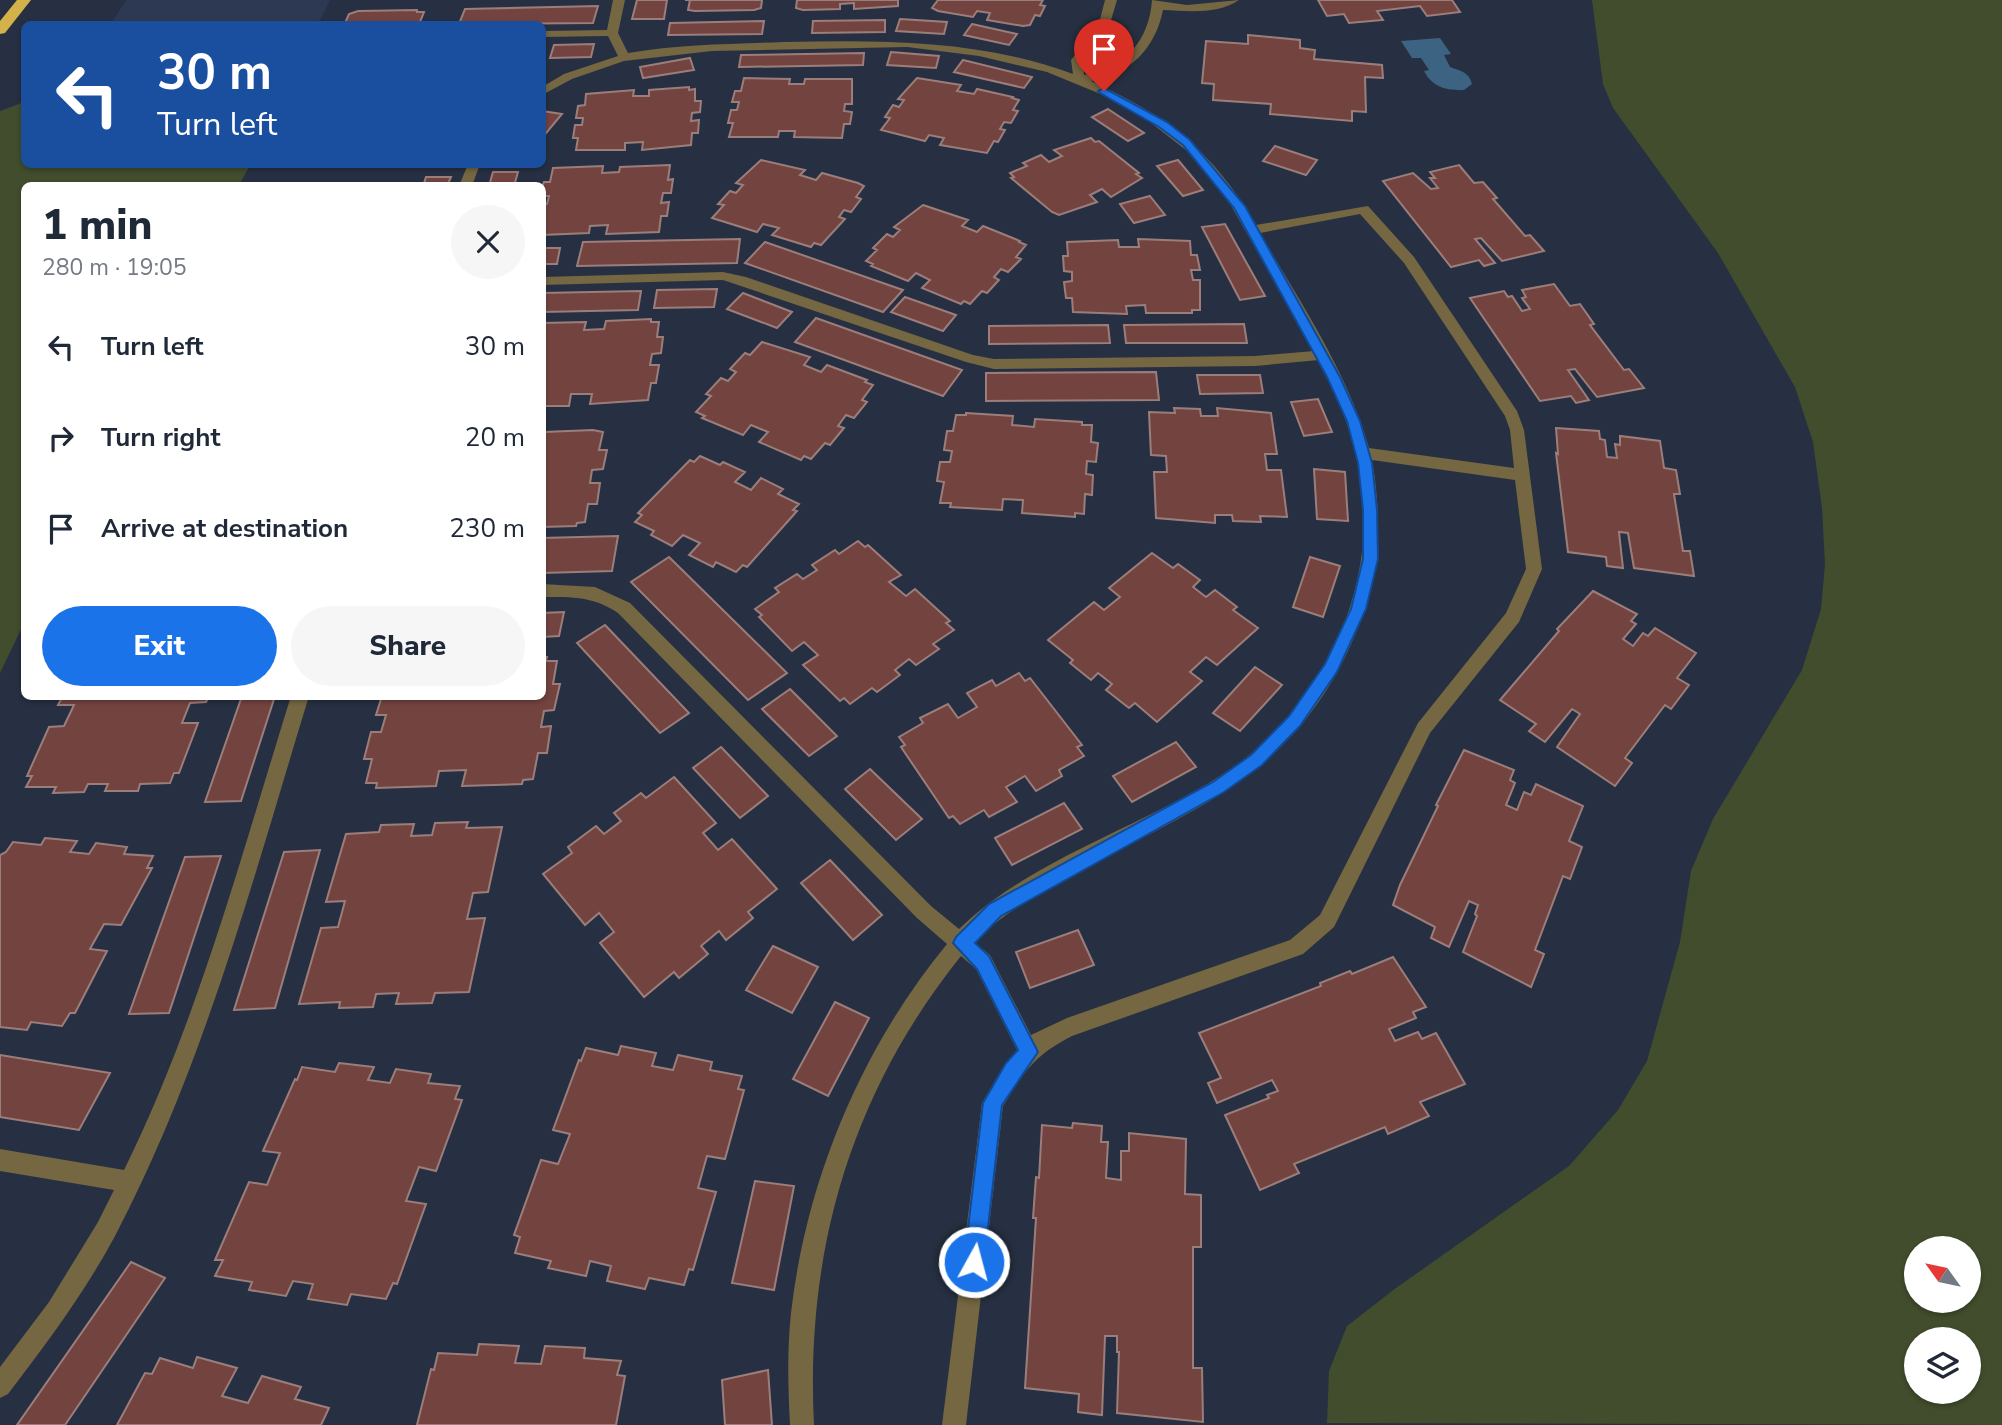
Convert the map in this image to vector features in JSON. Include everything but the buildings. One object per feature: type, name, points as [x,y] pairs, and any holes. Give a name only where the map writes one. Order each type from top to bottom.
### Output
[{"type":"highway","points":[[0,30],[24,0]]},
{"type":"street","points":[[619,0],[612,33],[625,58]]},
{"type":"street","points":[[1079,79],[1077,60],[1106,26],[1111,0]]},
{"type":"street","points":[[1079,79],[1111,73],[1125,66],[1148,40],[1155,27],[1158,3],[1195,9],[1215,7],[1233,0]]},
{"type":"street","points":[[546,34],[612,33]]},
{"type":"street","points":[[546,90],[589,68],[650,52],[690,48],[906,44],[948,48],[1000,58],[1079,79],[1128,103],[1186,142],[1239,206],[1322,355],[1353,421],[1363,453],[1370,510],[1371,559],[1358,609],[1331,667],[1294,721],[1257,760],[1218,787],[995,910],[944,960],[892,1036],[855,1111],[824,1198],[803,1303],[800,1404],[803,1425]]},
{"type":"street","points":[[954,1425],[993,1103],[1013,1070],[1037,1042],[1067,1028],[1296,947],[1327,921],[1424,728],[1513,617],[1534,569],[1517,430],[1512,415],[1409,260],[1363,209],[1252,230]]},
{"type":"street","points":[[546,281],[723,276],[971,359],[994,364],[1255,361],[1322,355]]},
{"type":"street","points":[[1363,453],[1523,475]]},
{"type":"street","points":[[546,591],[590,590],[607,596],[624,607],[924,912],[983,962],[1029,1052]]},
{"type":"street","points":[[0,1386],[70,1293],[104,1234],[190,1045],[299,700]]},
{"type":"street","points":[[0,1160],[128,1182]]},
{"type":"shaded area","points":[[126,0],[330,0],[320,21],[113,21]]},
{"type":"shaded area","points":[[1440,38],[1451,54],[1444,55],[1450,67],[1464,72],[1471,80],[1472,84],[1464,90],[1446,89],[1431,81],[1424,71],[1429,70],[1421,58],[1412,58],[1401,41]]},
{"type":"green space","points":[[1592,0],[2002,0],[2002,1425],[1327,1423],[1329,1371],[1347,1326],[1396,1288],[1569,1166],[1618,1110],[1647,1061],[1680,942],[1691,871],[1713,819],[1802,670],[1821,609],[1825,564],[1822,508],[1813,442],[1795,387],[1718,253],[1613,108],[1603,84]]},
{"type":"green space","points":[[21,103],[21,168],[248,168],[241,182],[21,182],[21,629],[0,673],[0,111]]},
{"type":"route","points":[[974,1262],[993,1103],[1013,1070],[1029,1052],[983,962],[962,943],[995,910],[1218,787],[1257,760],[1294,721],[1331,667],[1358,609],[1371,559],[1365,463],[1353,421],[1334,377],[1239,206],[1186,142],[1128,103],[1104,91]]}]
